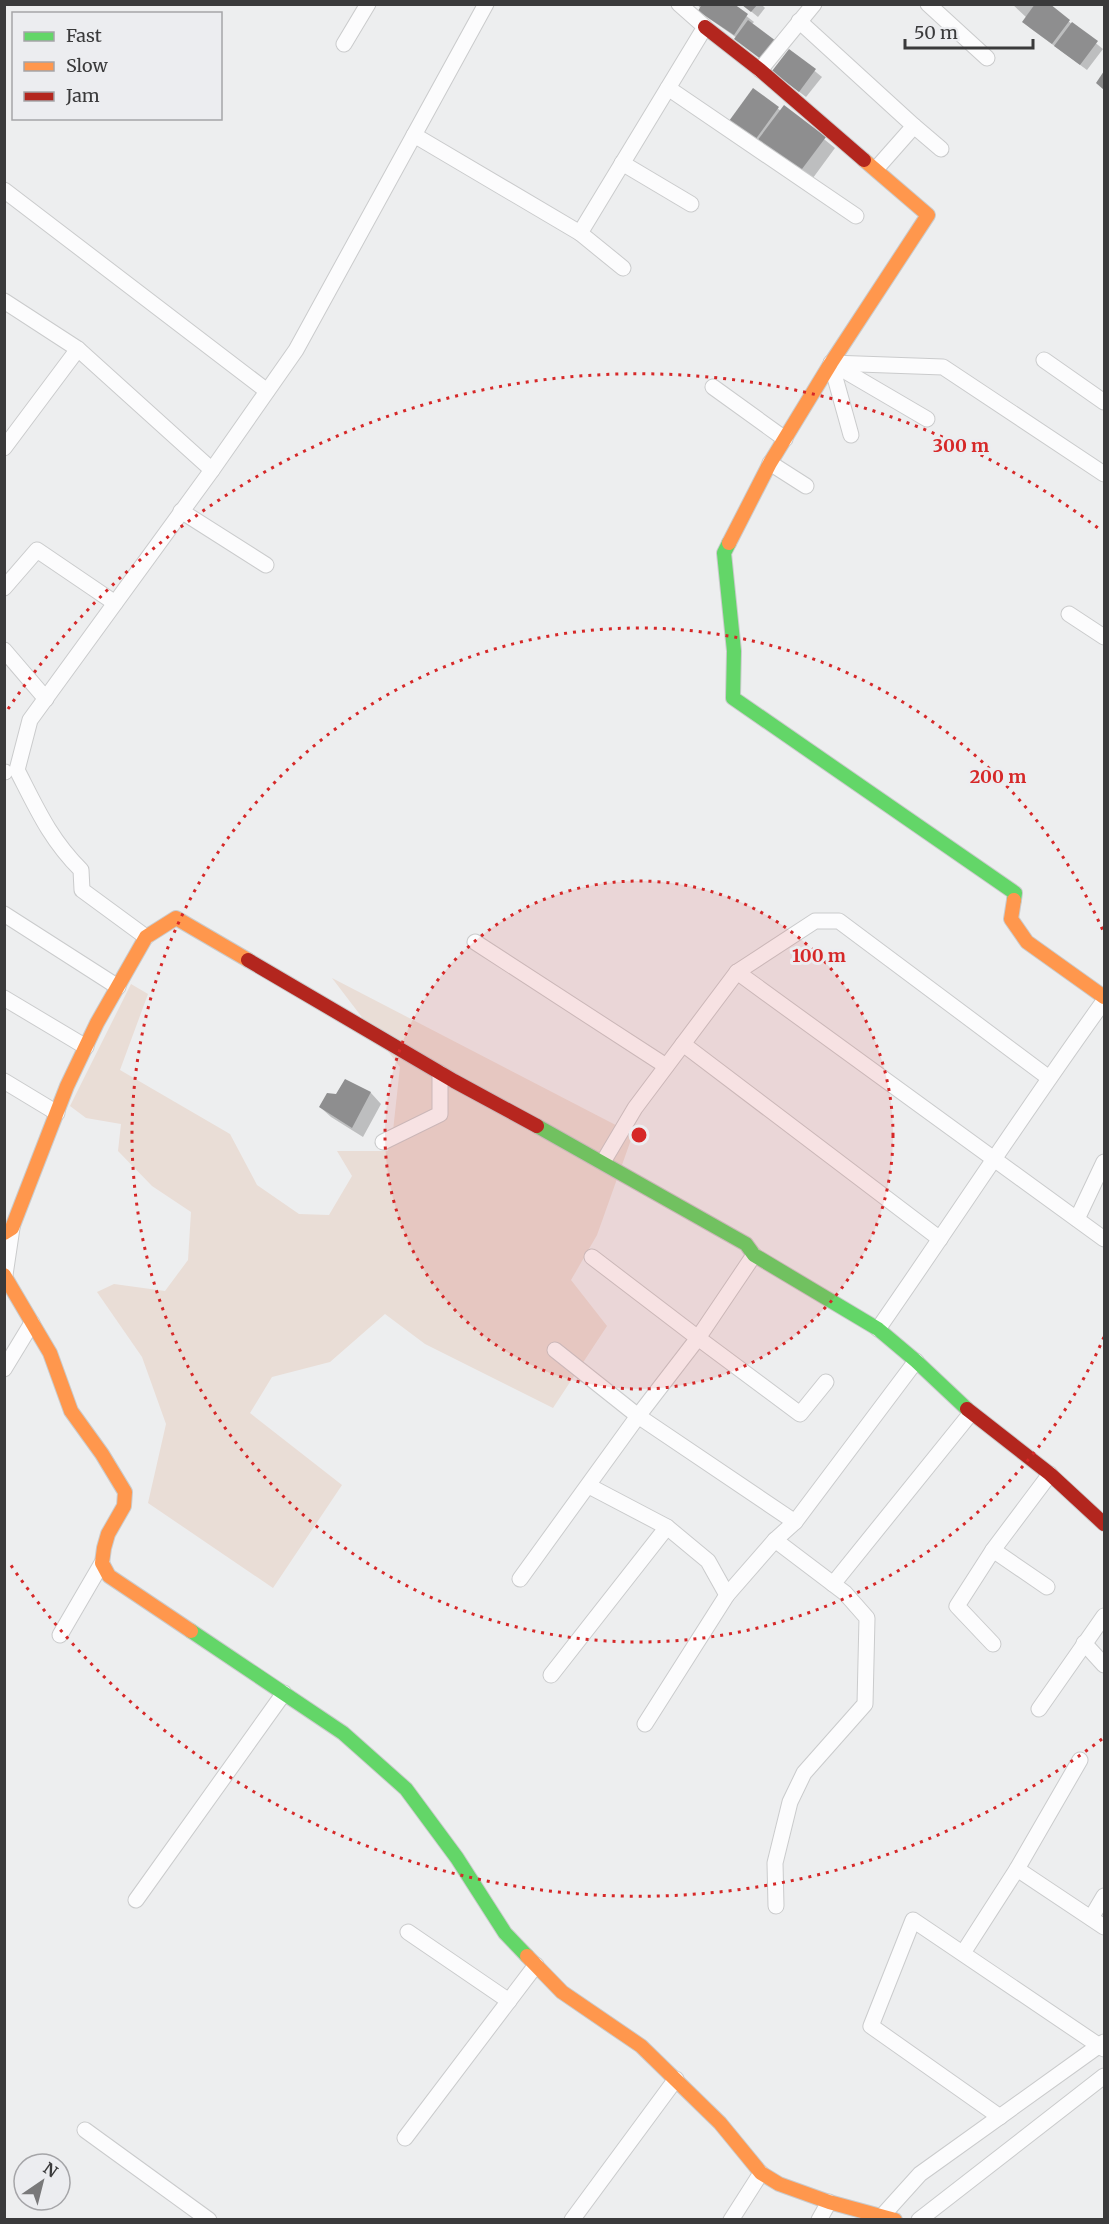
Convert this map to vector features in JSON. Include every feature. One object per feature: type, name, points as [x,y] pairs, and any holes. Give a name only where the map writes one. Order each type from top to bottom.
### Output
[{"type":"street","points":[[344,44],[368,4]]},
{"type":"street","points":[[146,937],[82,890],[81,870],[59,847],[24,784],[17,770],[30,720],[212,470],[296,350],[486,4]]},
{"type":"street","points":[[679,4],[760,70],[928,215],[831,363],[770,463],[724,554],[734,651],[733,698],[1015,893],[1011,919],[1027,942],[1104,997]]},
{"type":"street","points":[[760,70],[814,4]]},
{"type":"street","points":[[928,4],[987,58]]},
{"type":"street","points":[[799,21],[941,149]]},
{"type":"street","points":[[580,233],[705,27]]},
{"type":"street","points":[[668,88],[856,216]]},
{"type":"street","points":[[876,169],[914,126]]},
{"type":"street","points":[[414,135],[580,233],[623,267]]},
{"type":"street","points":[[622,164],[691,204]]},
{"type":"street","points":[[4,190],[267,391]]},
{"type":"street","points":[[4,301],[78,349],[212,470]]},
{"type":"street","points":[[4,448],[78,349]]},
{"type":"street","points":[[1044,360],[1104,402]]},
{"type":"street","points":[[831,363],[927,419]]},
{"type":"street","points":[[831,363],[852,435]]},
{"type":"street","points":[[831,363],[943,367],[1104,474]]},
{"type":"street","points":[[713,387],[785,439]]},
{"type":"street","points":[[770,463],[806,486]]},
{"type":"street","points":[[181,512],[266,565]]},
{"type":"street","points":[[4,588],[37,550],[115,603]]},
{"type":"street","points":[[1069,614],[1104,637]]},
{"type":"street","points":[[4,650],[46,699]]},
{"type":"street","points":[[5,772],[24,784]]},
{"type":"street","points":[[4,914],[118,987]]},
{"type":"street","points":[[60,1635],[102,1563],[108,1534],[124,1506],[125,1492],[102,1454],[71,1411],[50,1353],[5,1275],[8,1230],[86,1047],[118,987],[146,937],[176,918],[440,1073],[603,1162],[746,1244],[754,1256],[878,1329],[971,1413],[1050,1474],[1104,1524]]},
{"type":"street","points":[[603,1162],[635,1108],[737,972],[815,921],[839,921],[1049,1078]]},
{"type":"street","points":[[475,942],[666,1066]]},
{"type":"street","points":[[737,972],[1104,1239]]},
{"type":"street","points":[[4,998],[86,1047]]},
{"type":"street","points":[[878,1329],[1104,1001]]},
{"type":"street","points":[[683,1044],[940,1239]]},
{"type":"street","points":[[383,1142],[440,1114],[440,1073]]},
{"type":"street","points":[[4,1081],[57,1113]]},
{"type":"street","points":[[1077,1219],[1104,1162]]},
{"type":"street","points":[[520,1579],[638,1416],[698,1338],[754,1256]]},
{"type":"street","points":[[592,1257],[800,1414],[826,1382]]},
{"type":"street","points":[[4,1369],[32,1323]]},
{"type":"street","points":[[555,1350],[638,1416],[795,1522]]},
{"type":"street","points":[[645,1724],[727,1595],[775,1540],[795,1522],[916,1361]]},
{"type":"street","points":[[833,1584],[971,1413]]},
{"type":"street","points":[[993,1644],[957,1606],[993,1550],[1050,1474]]},
{"type":"street","points":[[589,1486],[667,1527],[708,1561],[727,1595]]},
{"type":"street","points":[[551,1675],[667,1527]]},
{"type":"street","points":[[775,1540],[845,1593],[867,1618],[865,1704],[804,1773],[790,1802],[775,1863],[776,1906]]},
{"type":"street","points":[[993,1550],[1047,1587]]},
{"type":"street","points":[[102,1563],[109,1576],[343,1733],[406,1789],[457,1858],[505,1933],[562,1992],[642,2046],[720,2123],[761,2173],[779,2184],[829,2202],[889,2217],[920,2174],[1103,2045],[913,1920],[871,2026],[1000,2116]]},
{"type":"street","points":[[1039,1709],[1104,1616]]},
{"type":"street","points":[[1084,1643],[1104,1665]]},
{"type":"street","points":[[136,1900],[284,1694]]},
{"type":"street","points":[[963,1953],[1017,1869],[1080,1760]]},
{"type":"street","points":[[1017,1869],[1104,1927]]},
{"type":"street","points":[[1091,1918],[1104,1896]]},
{"type":"street","points":[[408,1932],[509,2001]]},
{"type":"street","points":[[405,2139],[536,1965]]},
{"type":"street","points":[[919,2220],[1104,2076]]},
{"type":"street","points":[[572,2220],[676,2079]]},
{"type":"street","points":[[85,2130],[209,2220]]},
{"type":"street","points":[[731,2220],[761,2173]]},
{"type":"street","points":[[819,2220],[829,2202]]},
{"type":"shaded area","points":[[332,978],[633,1134],[597,1235],[571,1280],[607,1326],[553,1408],[425,1344],[385,1314],[330,1362],[272,1377],[250,1413],[342,1485],[273,1588],[148,1503],[166,1424],[142,1357],[97,1292],[114,1284],[165,1291],[188,1260],[191,1212],[152,1186],[118,1151],[121,1124],[86,1118],[70,1106],[131,984],[148,994],[120,1070],[230,1134],[257,1185],[299,1214],[329,1215],[352,1176],[337,1151],[388,1151],[393,1131],[400,1067]]},
{"type":"building","points":[[702,4],[734,4],[748,14],[734,35],[698,11]]},
{"type":"building","points":[[1035,4],[1050,4],[1070,20],[1052,44],[1022,22]]},
{"type":"building","points":[[742,5],[757,5],[751,12]]},
{"type":"building","points":[[748,20],[776,41],[762,60],[734,39]]},
{"type":"building","points":[[1072,22],[1098,41],[1080,65],[1054,46]]},
{"type":"building","points":[[789,49],[816,69],[799,92],[772,71]]},
{"type":"building","points":[[1104,71],[1104,90],[1096,83]]},
{"type":"building","points":[[753,88],[779,107],[755,140],[729,121]]},
{"type":"building","points":[[784,105],[826,137],[799,173],[757,141]]},
{"type":"building","points":[[345,1079],[371,1092],[352,1128],[319,1107],[327,1093],[336,1094]]},
{"type":"traffic: fast","points":[[729,543],[724,553],[734,651],[733,698],[1015,893],[1014,900]]},
{"type":"traffic: fast","points":[[537,1126],[746,1244],[754,1255],[878,1329],[967,1409]]},
{"type":"traffic: fast","points":[[191,1631],[343,1733],[406,1789],[457,1858],[505,1933],[527,1956]]},
{"type":"traffic: slow","points":[[729,543],[770,463],[831,363],[928,215],[864,160]]},
{"type":"traffic: slow","points":[[1014,900],[1011,919],[1027,942],[1104,997]]},
{"type":"traffic: slow","points":[[4,1233],[12,1228],[67,1086],[97,1023],[146,937],[176,918],[248,960]]},
{"type":"traffic: slow","points":[[4,1275],[50,1353],[71,1411],[102,1454],[125,1492],[124,1506],[108,1534],[102,1563],[109,1576],[191,1631]]},
{"type":"traffic: slow","points":[[527,1956],[562,1992],[641,2046],[720,2123],[761,2173],[779,2184],[829,2202],[895,2220]]},
{"type":"traffic: jam","points":[[705,27],[760,70],[864,160]]},
{"type":"traffic: jam","points":[[248,960],[454,1081],[537,1126]]},
{"type":"traffic: jam","points":[[967,1409],[1050,1474],[1104,1524]]}]
